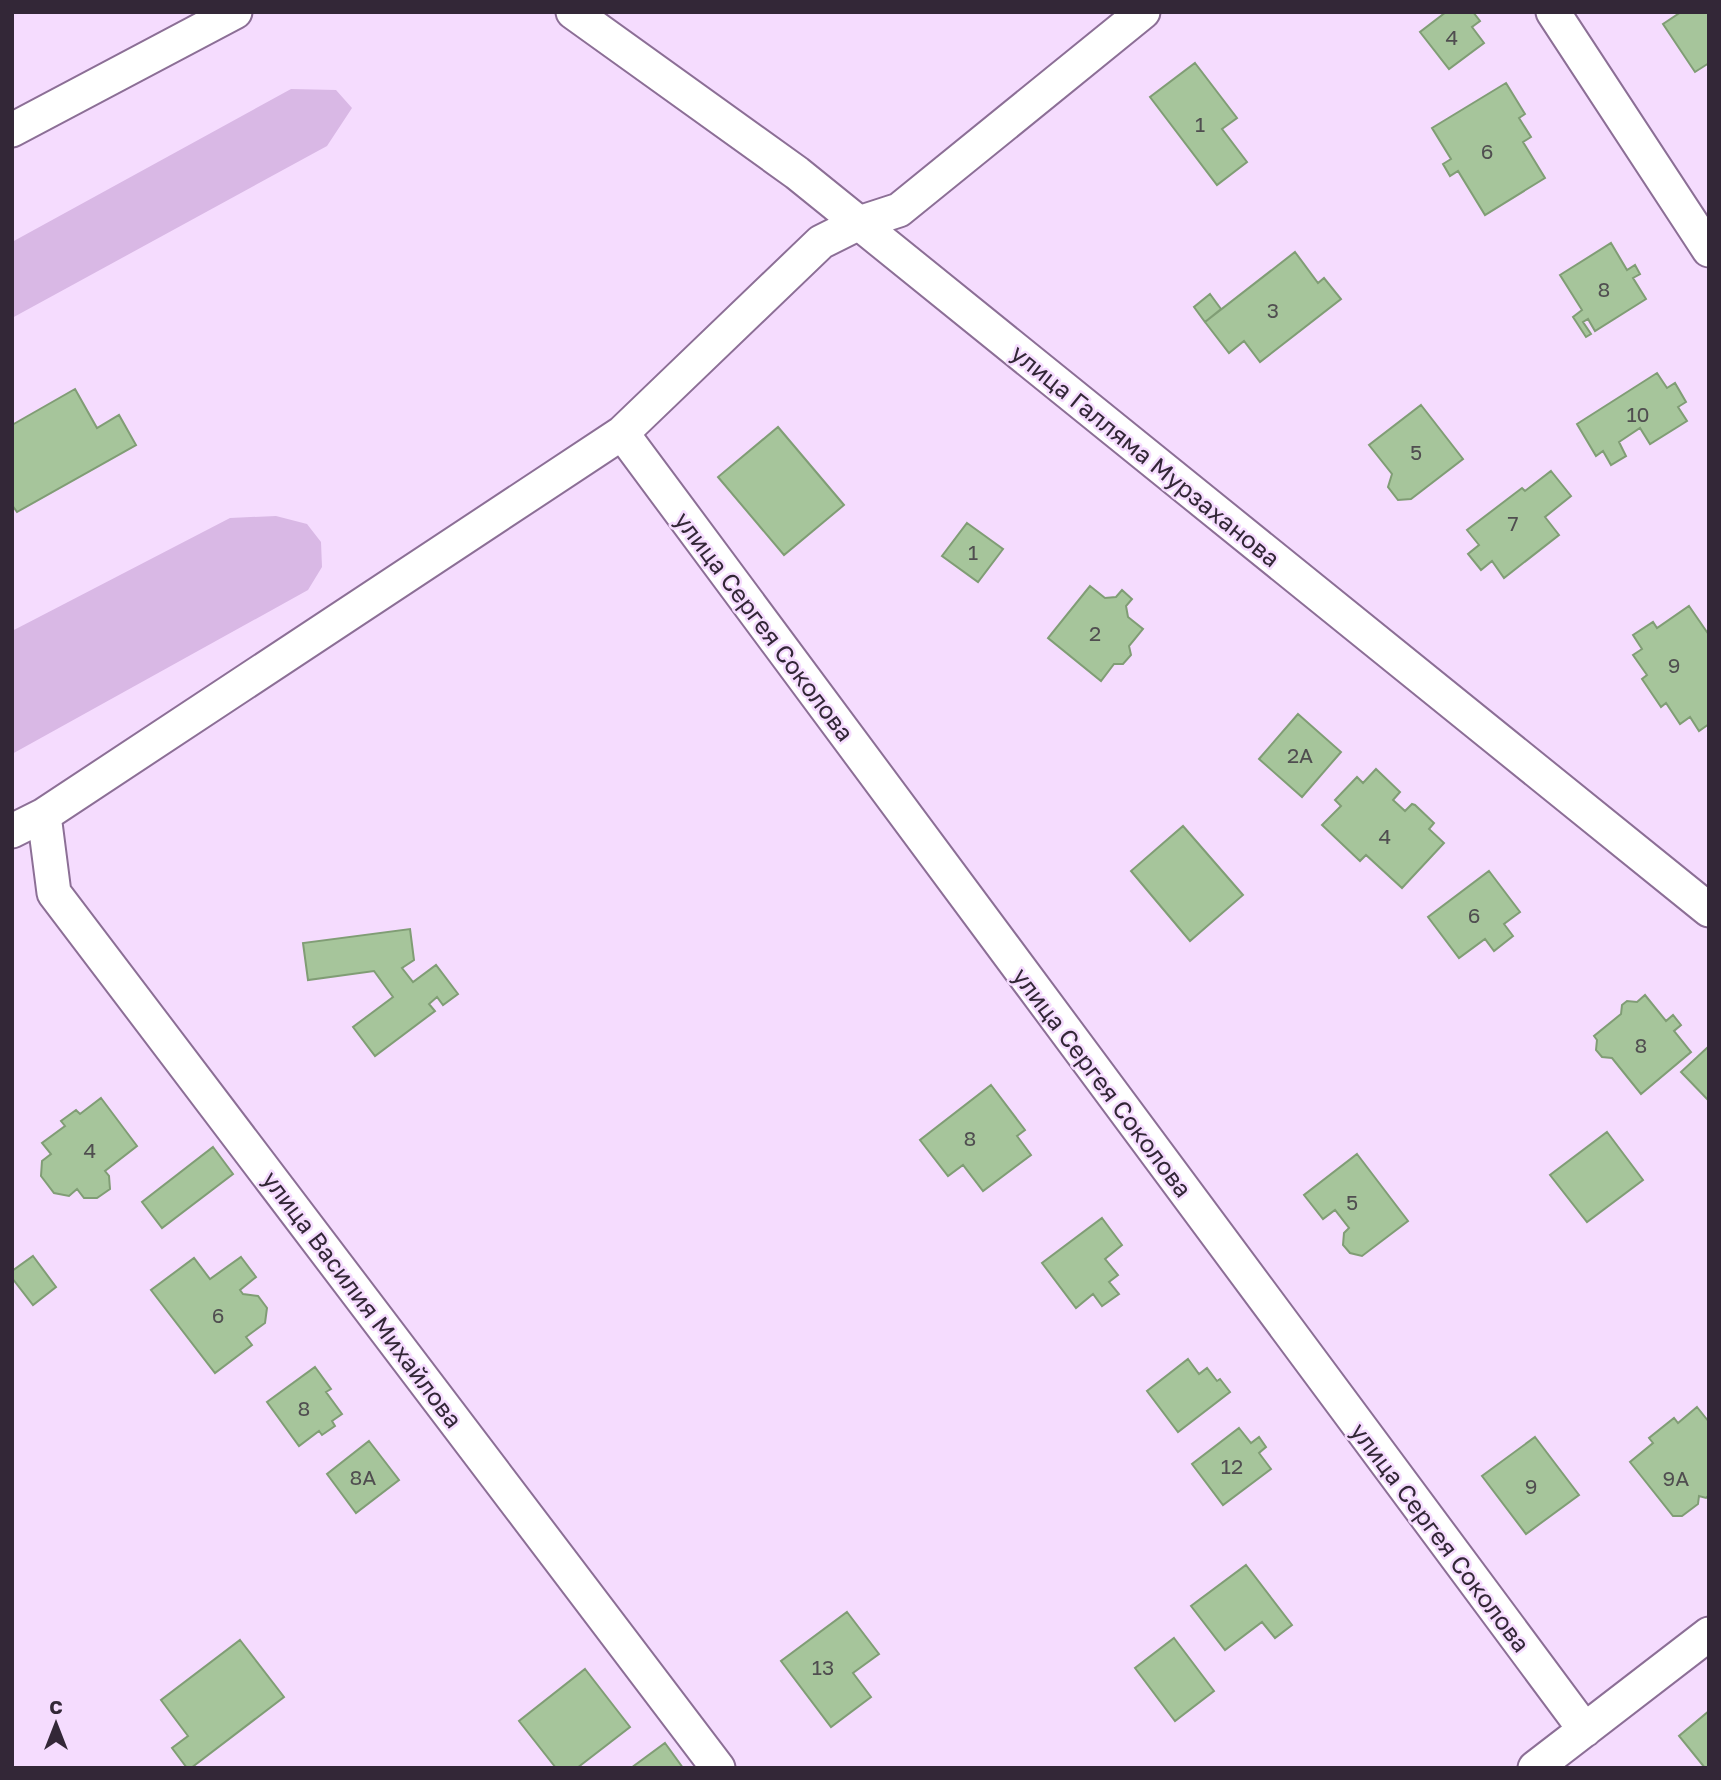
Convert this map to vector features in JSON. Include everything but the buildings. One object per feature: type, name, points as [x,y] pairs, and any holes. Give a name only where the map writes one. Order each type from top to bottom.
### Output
[{"type":"street","points":[[12,130],[235,12]]},
{"type":"street","name":"улица Галляма Мурзаханова","points":[[573,12],[797,173],[1709,910]]},
{"type":"street","points":[[12,831],[44,816],[622,433],[821,242],[859,223],[899,209],[1143,12]]},
{"type":"street","points":[[1553,12],[1709,250]]},
{"type":"street","name":"улица Сергея Соколова","points":[[622,433],[1584,1730]]},
{"type":"street","name":"улица Василия Михайлова","points":[[44,816],[54,893],[718,1768]]},
{"type":"street","points":[[1535,1768],[1709,1634]]},
{"type":"shaded area","points":[[291,89],[336,90],[352,108],[327,146],[12,318],[12,242]]},
{"type":"shaded area","points":[[276,516],[307,524],[321,542],[322,567],[308,590],[12,754],[12,631],[230,518]]}]
